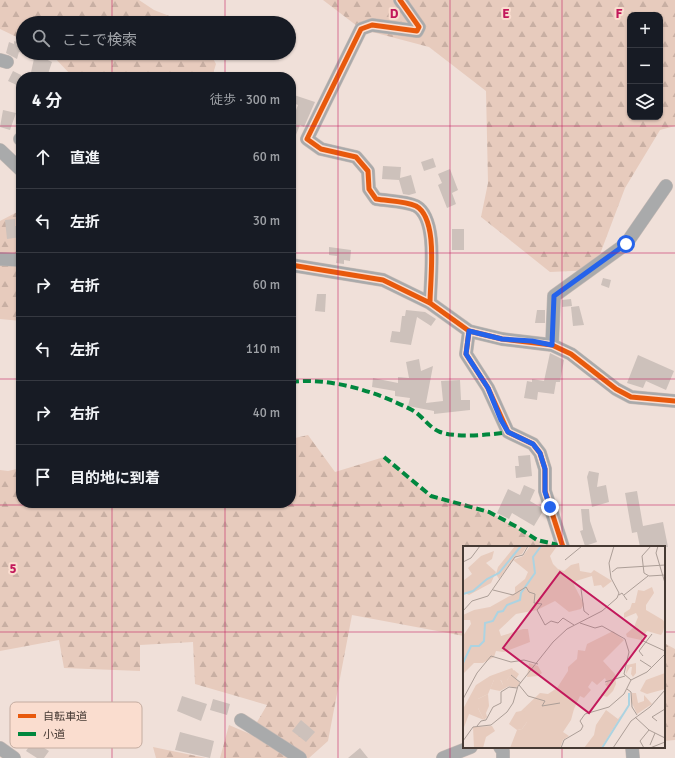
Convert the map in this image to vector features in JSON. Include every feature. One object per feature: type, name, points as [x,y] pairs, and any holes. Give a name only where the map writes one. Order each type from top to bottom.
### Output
[{"type":"street","points":[[400,0],[419,26],[417,31],[372,25],[361,30],[307,139],[321,149],[356,156],[368,171],[369,189],[376,199],[414,206],[423,211],[431,232],[430,303]]},
{"type":"street","points":[[0,150],[16,165]]},
{"type":"street","points":[[552,345],[554,296],[626,244],[666,186]]},
{"type":"street","points":[[0,259],[16,260]]},
{"type":"street","points":[[296,266],[383,280],[430,303],[469,331],[502,339],[532,341],[552,345],[571,354],[616,389],[631,397],[675,401]]},
{"type":"street","points":[[469,331],[466,354],[488,388],[501,420],[508,432],[533,444],[540,453],[545,469],[545,492],[564,546]]},
{"type":"street","points":[[241,720],[300,758]]},
{"type":"street","points":[[0,748],[14,758]]},
{"type":"street","points":[[443,758],[468,748]]},
{"type":"street","points":[[501,748],[503,751],[503,758]]},
{"type":"street","points":[[632,748],[633,758]]},
{"type":"green space","points":[[0,0],[139,0],[154,10],[169,16],[16,16],[16,37],[0,29]]},
{"type":"green space","points":[[323,0],[675,0],[675,126],[660,130],[625,188],[594,270],[550,272],[481,217],[488,183],[486,91],[429,47],[361,29]]},
{"type":"green space","points":[[57,60],[214,60],[216,64],[214,72],[68,72]]},
{"type":"green space","points":[[16,213],[16,321],[0,319],[0,221]]},
{"type":"green space","points":[[308,435],[335,472],[384,457],[427,494],[486,510],[537,540],[557,546],[463,546],[463,636],[352,615],[328,741],[309,758],[220,758],[229,725],[250,734],[267,705],[195,684],[193,642],[140,645],[140,671],[64,668],[59,640],[0,651],[0,470],[8,471],[16,469],[16,508],[296,508],[296,438]]},
{"type":"green space","points":[[665,644],[675,649],[675,740],[665,741]]},
{"type":"green space","points":[[153,747],[206,758],[156,758]]},
{"type":"building","points":[[14,41],[16,42],[16,58],[6,53],[9,42],[14,44]]},
{"type":"building","points":[[34,60],[48,60],[52,62],[49,72],[31,72]]},
{"type":"building","points":[[13,71],[16,72],[16,85],[8,81]]},
{"type":"building","points":[[296,96],[315,102],[304,127],[300,125],[296,135],[296,110],[298,105],[296,104]]},
{"type":"building","points":[[3,110],[16,113],[10,130],[0,127]]},
{"type":"building","points":[[433,158],[436,167],[424,171],[421,162]]},
{"type":"building","points":[[383,166],[401,167],[400,178],[411,175],[416,193],[409,195],[403,194],[399,180],[382,179]]},
{"type":"building","points":[[450,169],[458,190],[452,193],[456,204],[447,208],[438,185],[442,183],[438,174]]},
{"type":"building","points":[[15,219],[16,238],[7,239],[5,220]]},
{"type":"building","points":[[452,229],[464,229],[464,250],[452,250]]},
{"type":"building","points":[[329,247],[351,250],[350,261],[344,260],[344,264],[336,263],[337,256],[329,255]]},
{"type":"building","points":[[603,278],[611,280],[609,288],[601,285]]},
{"type":"building","points":[[317,294],[326,294],[325,312],[315,311]]},
{"type":"building","points":[[571,299],[572,306],[562,307],[562,300]]},
{"type":"building","points":[[579,306],[584,325],[573,326],[571,307]]},
{"type":"building","points":[[406,310],[425,312],[436,319],[431,326],[417,317],[411,345],[390,342],[392,331],[400,332],[402,316],[405,316]]},
{"type":"building","points":[[537,310],[545,310],[545,323],[535,323]]},
{"type":"building","points":[[550,353],[564,360],[560,382],[556,382],[554,394],[538,392],[537,400],[524,398],[527,381],[532,382],[532,379],[544,381]]},
{"type":"building","points":[[638,355],[674,371],[666,390],[646,381],[643,388],[627,383]]},
{"type":"building","points":[[419,359],[421,371],[433,366],[426,403],[443,401],[441,381],[460,380],[461,400],[470,400],[470,410],[434,414],[434,411],[408,406],[410,398],[395,396],[395,391],[372,387],[373,378],[398,383],[398,377],[409,378],[406,362]]},
{"type":"building","points":[[530,455],[532,476],[516,478],[515,466],[519,466],[518,456]]},
{"type":"building","points":[[589,471],[599,473],[597,487],[606,485],[609,502],[592,507],[587,477]]},
{"type":"building","points":[[524,485],[535,490],[530,501],[542,508],[543,511],[534,526],[512,513],[509,519],[497,513],[508,489],[520,495]]},
{"type":"building","points":[[637,491],[643,526],[663,522],[668,547],[640,546],[637,532],[632,533],[625,493]]},
{"type":"building","points":[[581,509],[589,509],[590,521],[597,542],[585,546],[580,531],[583,530]]},
{"type":"building","points":[[182,696],[207,704],[201,721],[177,711]]},
{"type":"building","points":[[213,699],[230,704],[227,715],[210,710]]},
{"type":"building","points":[[301,720],[315,732],[306,742],[292,731]]},
{"type":"building","points":[[180,732],[214,741],[210,758],[175,750]]},
{"type":"building","points":[[28,748],[44,748],[49,751],[44,758],[37,758],[26,751]]},
{"type":"building","points":[[360,748],[368,758],[348,758]]},
{"type":"marked path","points":[[296,382],[306,381],[338,384],[384,397],[412,410],[433,428],[447,434],[474,435],[508,432]]},
{"type":"marked path","points":[[384,457],[431,496],[489,512],[537,540],[563,546]]},
{"type":"cycle path","points":[[400,0],[419,27],[417,31],[372,25],[361,29],[307,139],[321,149],[356,157],[368,171],[369,189],[376,199],[412,204],[423,213],[428,223],[431,236],[432,265],[430,303]]},
{"type":"cycle path","points":[[296,266],[383,280],[430,303],[469,331],[502,339],[552,345],[571,354],[616,389],[631,397],[675,401]]},
{"type":"cycle path","points":[[469,331],[466,354],[488,388],[508,432],[533,444],[540,453],[545,469],[545,491],[563,546]]},
{"type":"route","points":[[550,507],[545,492],[545,469],[540,453],[533,444],[508,432],[501,420],[488,388],[466,354],[469,331],[502,339],[532,341],[552,345],[554,296],[626,244]]}]
